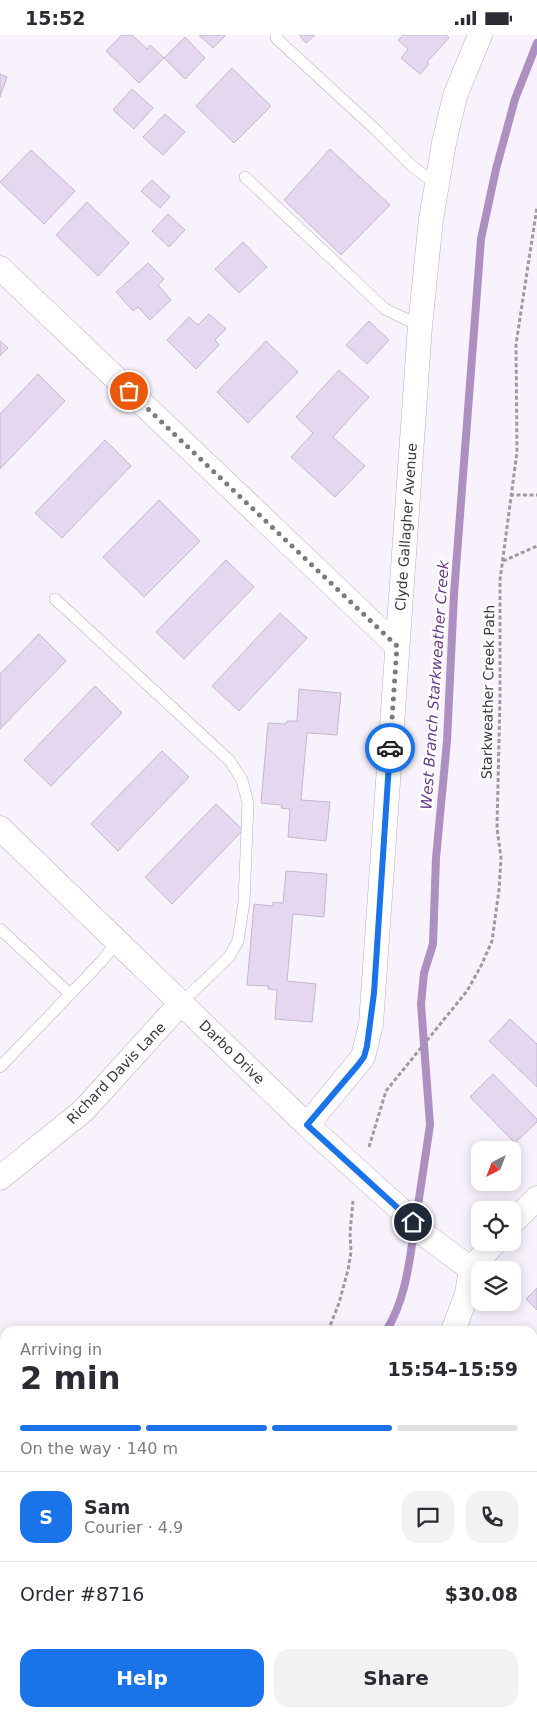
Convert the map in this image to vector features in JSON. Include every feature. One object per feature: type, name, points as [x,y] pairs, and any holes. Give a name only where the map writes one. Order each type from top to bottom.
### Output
[{"type":"street","name":"Clyde Gallagher Avenue","points":[[307,1125],[364,1057],[371,1024],[420,326],[431,219],[455,96],[480,35]]},
{"type":"street","points":[[0,268],[397,646]]},
{"type":"street","name":"Darbo Drive","points":[[0,828],[307,1125],[425,1235],[471,1269]]},
{"type":"street","name":"Richard Davis Lane","points":[[0,1178],[84,1110],[182,1003]]},
{"type":"street","points":[[521,1214],[537,1197]]},
{"type":"street","points":[[478,1261],[487,1251]]},
{"type":"street","points":[[455,1326],[467,1295],[471,1269]]},
{"type":"lane","points":[[276,38],[412,166],[437,185]]},
{"type":"lane","points":[[245,177],[385,309],[420,326]]},
{"type":"lane","points":[[55,599],[230,761],[242,780],[248,803],[244,902],[238,941],[228,957],[182,1003]]},
{"type":"lane","points":[[0,929],[70,994]]},
{"type":"lane","points":[[0,1067],[117,942]]},
{"type":"path","name":"Starkweather Creek Path","points":[[370,1142],[386,1091],[467,991],[492,941],[501,858],[498,827],[500,593],[502,561],[517,452],[516,344],[537,207]]},
{"type":"path","points":[[510,495],[537,495]]},
{"type":"path","points":[[502,561],[537,546]]},
{"type":"path","points":[[330,1326],[339,1303],[348,1270],[351,1252],[352,1205]]},
{"type":"building","points":[[122,35],[132,35],[147,49],[150,45],[164,58],[139,83],[106,51]]},
{"type":"building","points":[[199,35],[226,35],[213,48]]},
{"type":"building","points":[[299,35],[315,35],[306,43]]},
{"type":"building","points":[[403,35],[446,35],[449,38],[427,62],[429,64],[420,74],[401,58],[408,49],[398,40]]},
{"type":"building","points":[[185,37],[205,58],[185,79],[164,58]]},
{"type":"building","points":[[232,68],[271,106],[234,143],[196,106]]},
{"type":"building","points":[[0,74],[7,77],[0,97]]},
{"type":"building","points":[[132,89],[153,108],[134,129],[113,110]]},
{"type":"building","points":[[165,114],[185,132],[163,155],[143,137]]},
{"type":"building","points":[[330,149],[390,205],[341,255],[284,200]]},
{"type":"building","points":[[31,150],[75,191],[44,224],[0,182]]},
{"type":"building","points":[[152,180],[170,197],[160,208],[141,191]]},
{"type":"building","points":[[87,202],[129,243],[98,276],[56,235]]},
{"type":"building","points":[[168,214],[185,230],[169,247],[152,231]]},
{"type":"building","points":[[243,242],[267,267],[239,293],[215,269]]},
{"type":"building","points":[[148,263],[164,279],[158,285],[171,300],[150,320],[138,307],[133,311],[116,292]]},
{"type":"building","points":[[209,314],[226,329],[215,340],[219,345],[196,369],[167,340],[189,317],[198,325]]},
{"type":"building","points":[[369,321],[389,340],[367,364],[346,345]]},
{"type":"building","points":[[0,341],[8,348],[0,356]]},
{"type":"building","points":[[266,341],[298,372],[248,423],[217,392]]},
{"type":"building","points":[[339,370],[369,397],[333,437],[365,466],[335,497],[291,457],[313,433],[296,417]]},
{"type":"building","points":[[38,374],[65,401],[0,469],[0,414]]},
{"type":"building","points":[[105,440],[131,466],[62,538],[35,513]]},
{"type":"building","points":[[159,500],[200,541],[144,597],[103,557]]},
{"type":"building","points":[[226,560],[254,587],[184,659],[156,632]]},
{"type":"building","points":[[280,613],[307,638],[239,711],[212,686]]},
{"type":"building","points":[[39,634],[66,661],[0,729],[0,674]]},
{"type":"building","points":[[95,686],[122,713],[51,786],[24,760]]},
{"type":"building","points":[[299,689],[341,693],[337,735],[307,733],[301,800],[330,802],[326,841],[288,837],[290,809],[281,808],[282,805],[261,803],[268,723],[286,724],[287,721],[297,721]]},
{"type":"building","points":[[162,751],[189,777],[118,851],[91,824]]},
{"type":"building","points":[[216,804],[243,830],[172,904],[145,877]]},
{"type":"building","points":[[286,871],[327,874],[324,917],[293,914],[287,981],[316,984],[312,1022],[275,1019],[277,990],[268,989],[268,986],[247,985],[254,904],[273,906],[273,902],[283,903]]},
{"type":"building","points":[[510,1019],[537,1044],[537,1087],[489,1041]]},
{"type":"building","points":[[493,1074],[537,1119],[537,1122],[517,1141],[513,1141],[470,1097]]},
{"type":"building","points":[[537,1288],[537,1310],[526,1299]]},
{"type":"waterway","name":"West Branch Starkweather Creek","points":[[416,1219],[430,1125],[421,1004],[424,973],[433,944],[436,858],[447,741],[454,594],[481,239],[496,169],[515,99],[537,43]]},
{"type":"waterway","name":"West Branch Starkweather Creek","points":[[388,1326],[402,1295],[414,1231]]},
{"type":"way so far","points":[[129,391],[397,646],[390,748]]},
{"type":"route","points":[[390,748],[374,993],[367,1046],[364,1057],[358,1065],[307,1125],[413,1222]]}]
